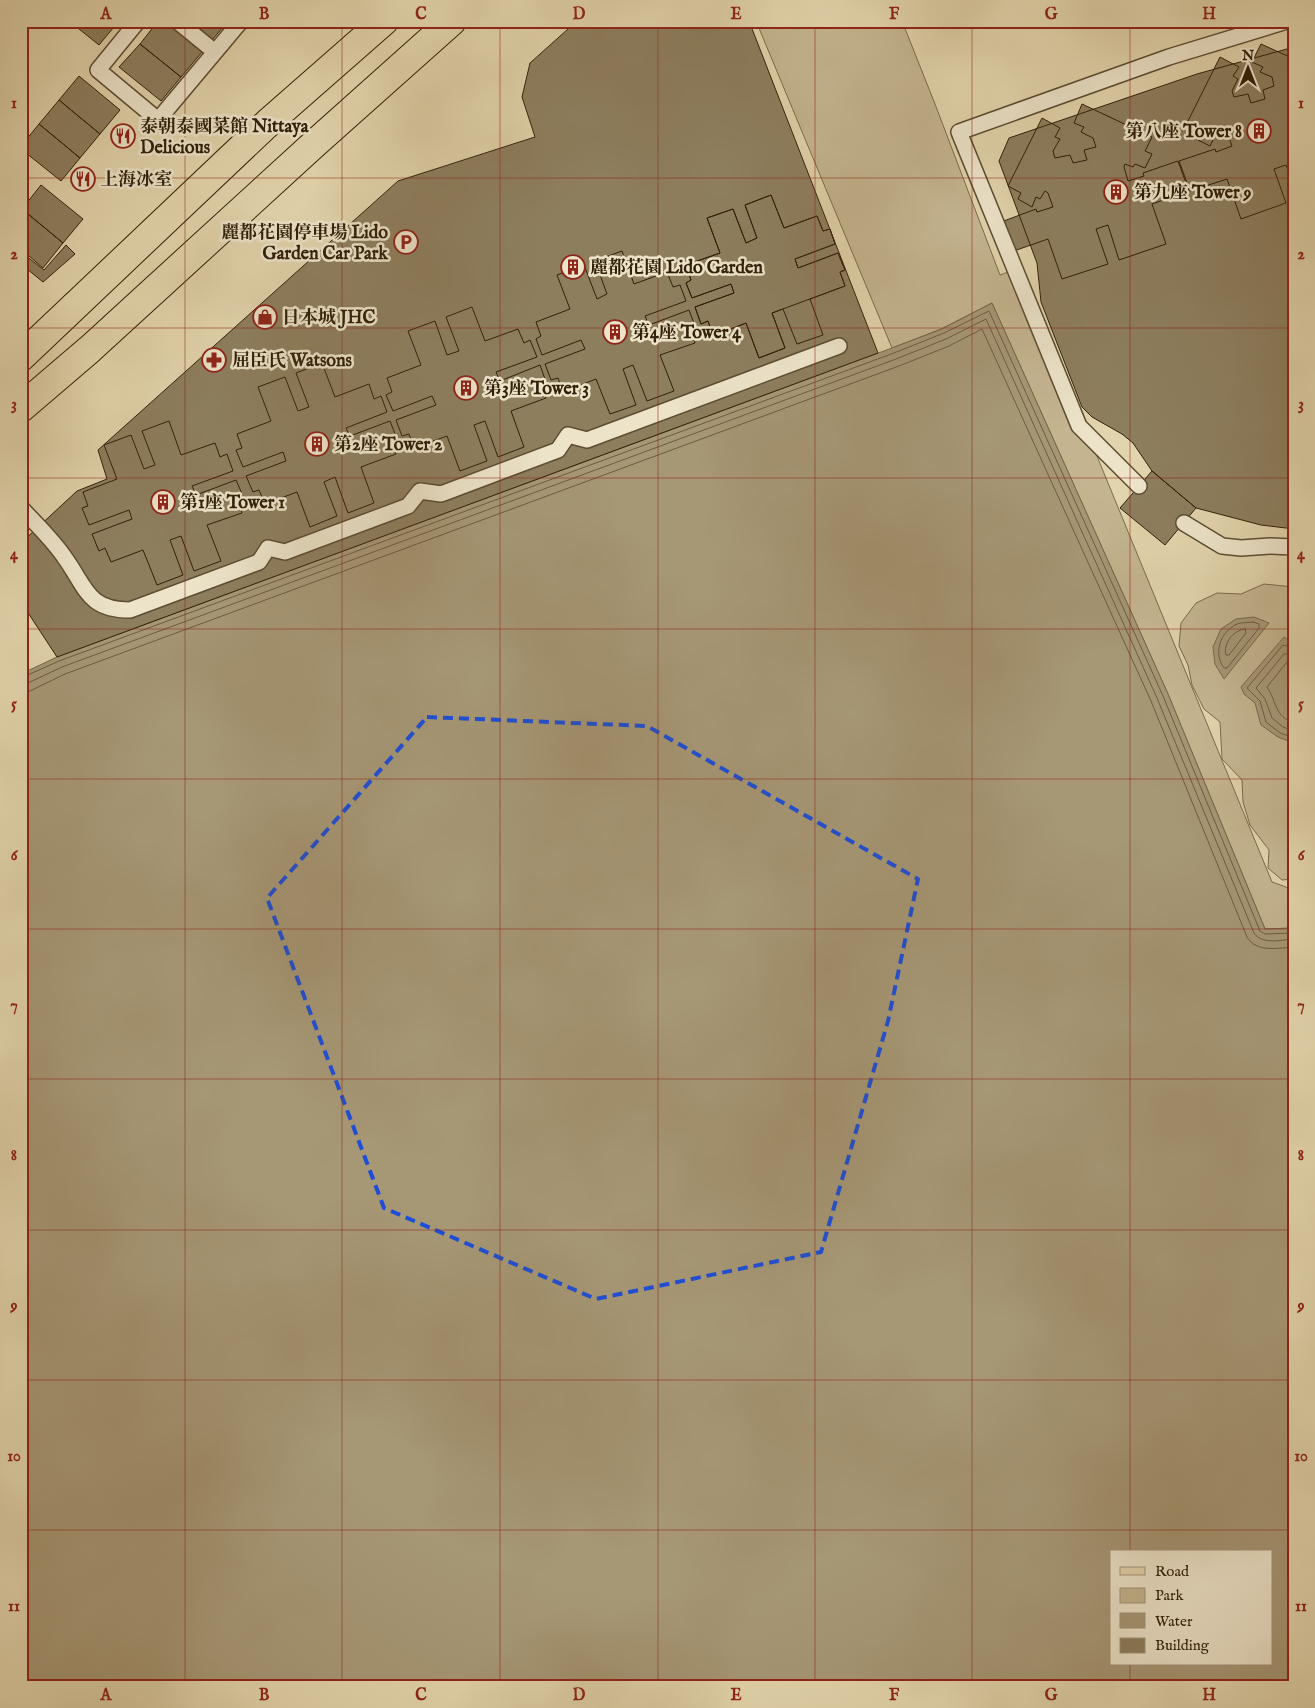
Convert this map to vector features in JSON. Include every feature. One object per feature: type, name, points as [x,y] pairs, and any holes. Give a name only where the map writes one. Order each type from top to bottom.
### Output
[{"type":"main road","points":[[21,357],[270,121],[384,21]]},
{"type":"main road","points":[[21,408],[90,349],[452,21]]},
{"type":"lane","points":[[138,21],[98,70],[158,120],[240,21]]},
{"type":"lane","points":[[177,21],[215,52]]},
{"type":"lane","points":[[1139,486],[1079,426],[959,132],[1169,57],[1287,21]]},
{"type":"lane","points":[[21,508],[65,557],[83,587],[98,603],[109,609],[130,610],[259,562],[268,548],[285,552],[408,506],[420,491],[441,494],[558,450],[568,435],[587,440],[839,346]]},
{"type":"lane","points":[[1184,523],[1222,546],[1241,548],[1294,547]]},
{"type":"highlighted area","points":[[427,717],[647,726],[918,879],[888,1021],[821,1252],[596,1299],[384,1208],[267,898]]},
{"type":"green space","points":[[756,21],[902,21],[1000,275],[1022,267],[1085,427],[1272,882],[1286,887],[1294,894],[1294,928],[1265,929],[1168,694],[992,303],[941,329],[892,348]]},
{"type":"green space","points":[[1264,584],[1294,587],[1294,879],[1282,880],[1268,868],[1269,850],[1250,825],[1243,802],[1242,780],[1222,759],[1220,722],[1204,709],[1192,685],[1188,665],[1179,646],[1181,623],[1196,603],[1217,593],[1241,594]]},
{"type":"water","points":[[992,303],[1168,694],[1265,929],[1294,928],[1294,1687],[21,1687],[21,674],[57,657],[942,329]]},
{"type":"water","points":[[1254,617],[1269,623],[1224,679],[1215,664],[1213,647],[1221,629],[1236,619]]},
{"type":"water","points":[[1284,637],[1294,644],[1294,743],[1278,737],[1261,725],[1255,703],[1244,694],[1241,687]]},
{"type":"building","points":[[69,21],[119,21],[99,45]]},
{"type":"building","points":[[158,21],[165,21],[202,52],[181,77],[140,44]]},
{"type":"building","points":[[189,21],[228,21],[212,40]]},
{"type":"building","name":"麗都花園 Lido Garden","points":[[577,21],[749,21],[878,353],[57,657],[21,602],[21,543],[77,491],[107,479],[98,450],[398,181],[535,137],[522,97],[530,63]]},
{"type":"building","points":[[140,44],[181,77],[161,101],[119,67]]},
{"type":"building","name":"第八座 Tower 8","points":[[1261,44],[1294,59],[1294,186],[1286,165],[1274,169],[1286,203],[1241,219],[1227,179],[1190,191],[1179,161],[1215,149],[1216,152],[1232,146],[1227,132],[1223,130],[1219,138],[1215,136],[1210,146],[1196,139],[1200,132],[1186,125],[1220,57],[1239,67],[1233,76],[1238,79],[1232,91],[1234,97],[1248,94],[1251,103],[1265,99],[1263,90],[1274,86],[1272,77],[1260,72],[1263,67],[1252,62]]},
{"type":"building","points":[[1294,47],[1294,529],[1261,525],[1196,508],[1152,471],[1133,443],[1122,434],[1092,417],[1082,407],[1041,302],[1037,263],[999,161],[1009,138],[1197,74]]},
{"type":"building","points":[[79,76],[120,110],[100,134],[59,100]]},
{"type":"building","points":[[59,100],[100,134],[80,158],[39,124]]},
{"type":"building","name":"第九座 Tower 9","points":[[1082,104],[1152,137],[1145,151],[1152,154],[1145,168],[1135,164],[1133,167],[1125,164],[1124,167],[1128,181],[1144,176],[1143,173],[1178,161],[1189,191],[1152,204],[1166,244],[1119,260],[1108,225],[1096,229],[1108,264],[1062,279],[1048,239],[1011,252],[1001,222],[1036,209],[1037,212],[1053,207],[1048,193],[1045,191],[1040,199],[1036,197],[1032,207],[1018,199],[1021,193],[1008,186],[1042,118],[1060,128],[1055,137],[1060,139],[1053,151],[1055,158],[1070,155],[1073,163],[1087,160],[1084,150],[1096,147],[1093,138],[1081,132],[1084,127],[1074,123]]},
{"type":"building","points":[[39,124],[80,158],[61,181],[21,149],[21,146]]},
{"type":"building","points":[[41,185],[83,219],[63,243],[22,209]]},
{"type":"building","points":[[771,195],[784,228],[817,216],[823,231],[830,229],[835,244],[795,259],[798,268],[838,253],[845,270],[840,272],[845,286],[772,313],[785,348],[759,358],[746,323],[713,336],[708,321],[701,324],[695,307],[734,293],[731,284],[692,298],[686,283],[691,280],[686,265],[720,253],[707,218],[733,209],[746,243],[757,238],[745,205]]},
{"type":"building","points":[[771,195],[784,228],[817,216],[823,231],[830,229],[835,244],[795,259],[798,268],[838,253],[845,270],[840,272],[845,286],[810,299],[823,335],[797,344],[783,309],[772,313],[785,348],[759,358],[746,323],[713,336],[708,321],[701,324],[695,307],[734,293],[731,284],[692,298],[686,283],[691,280],[686,265],[720,253],[707,218],[733,209],[746,243],[757,238],[745,205]]},
{"type":"building","points":[[22,209],[63,243],[43,268],[21,249]]},
{"type":"building","points":[[66,245],[75,254],[43,282],[21,264],[21,252],[44,270]]},
{"type":"building","name":"第4座 Tower 4","points":[[622,251],[634,284],[667,272],[673,287],[680,285],[686,301],[645,316],[649,325],[689,310],[695,326],[690,328],[695,343],[660,355],[674,391],[647,401],[633,365],[623,369],[636,405],[610,414],[596,379],[563,392],[558,378],[551,380],[545,364],[585,349],[581,340],[542,355],[536,339],[541,336],[536,322],[570,309],[557,275],[584,265],[597,299],[607,294],[595,261]]},
{"type":"building","name":"第3座 Tower 3","points":[[472,307],[485,341],[518,329],[524,343],[530,340],[537,357],[496,372],[500,381],[540,365],[546,382],[541,384],[546,398],[511,411],[524,447],[498,457],[485,421],[474,425],[487,461],[460,471],[447,436],[414,448],[409,434],[402,436],[396,420],[436,405],[432,396],[393,411],[386,395],[392,392],[387,378],[421,365],[408,331],[435,321],[447,355],[459,351],[446,317]]},
{"type":"building","name":"第2座 Tower 2","points":[[322,363],[335,397],[369,384],[374,399],[381,396],[387,412],[346,428],[350,436],[390,421],[397,439],[391,440],[396,454],[361,467],[374,503],[348,513],[335,477],[324,482],[337,516],[310,527],[297,492],[265,504],[259,490],[253,492],[246,476],[286,461],[283,452],[243,467],[236,450],[242,448],[237,434],[271,421],[258,387],[285,377],[298,411],[309,407],[296,373]]},
{"type":"building","name":"第1座 Tower 1","points":[[169,421],[181,455],[215,443],[220,457],[227,454],[233,471],[192,486],[196,495],[236,480],[243,496],[237,499],[242,513],[207,525],[221,561],[194,571],[181,536],[170,540],[183,575],[157,585],[143,550],[111,562],[105,548],[99,551],[92,534],[132,519],[129,510],[89,525],[82,508],[88,506],[83,492],[117,479],[104,445],[131,435],[144,469],[155,465],[142,431]]},
{"type":"building","points":[[1152,471],[1196,508],[1165,545],[1120,508]]},
{"type":"place","name":"第八座 Tower 8","points":[[1259,131]]},
{"type":"place","name":"泰朝泰國菜館 Nittaya Delicious","points":[[123,136]]},
{"type":"place","name":"上海冰室","points":[[83,179]]},
{"type":"place","name":"第九座 Tower 9","points":[[1116,192]]},
{"type":"place","name":"麗都花園停車場 Lido Garden Car Park","points":[[406,242]]},
{"type":"place","name":"麗都花園 Lido Garden","points":[[573,267]]},
{"type":"place","name":"日本城 JHC","points":[[265,317]]},
{"type":"place","name":"第4座 Tower 4","points":[[615,332]]},
{"type":"place","name":"屈臣氏 Watsons","points":[[214,360]]},
{"type":"place","name":"第3座 Tower 3","points":[[466,388]]},
{"type":"place","name":"第2座 Tower 2","points":[[317,444]]},
{"type":"place","name":"第1座 Tower 1","points":[[163,502]]}]
